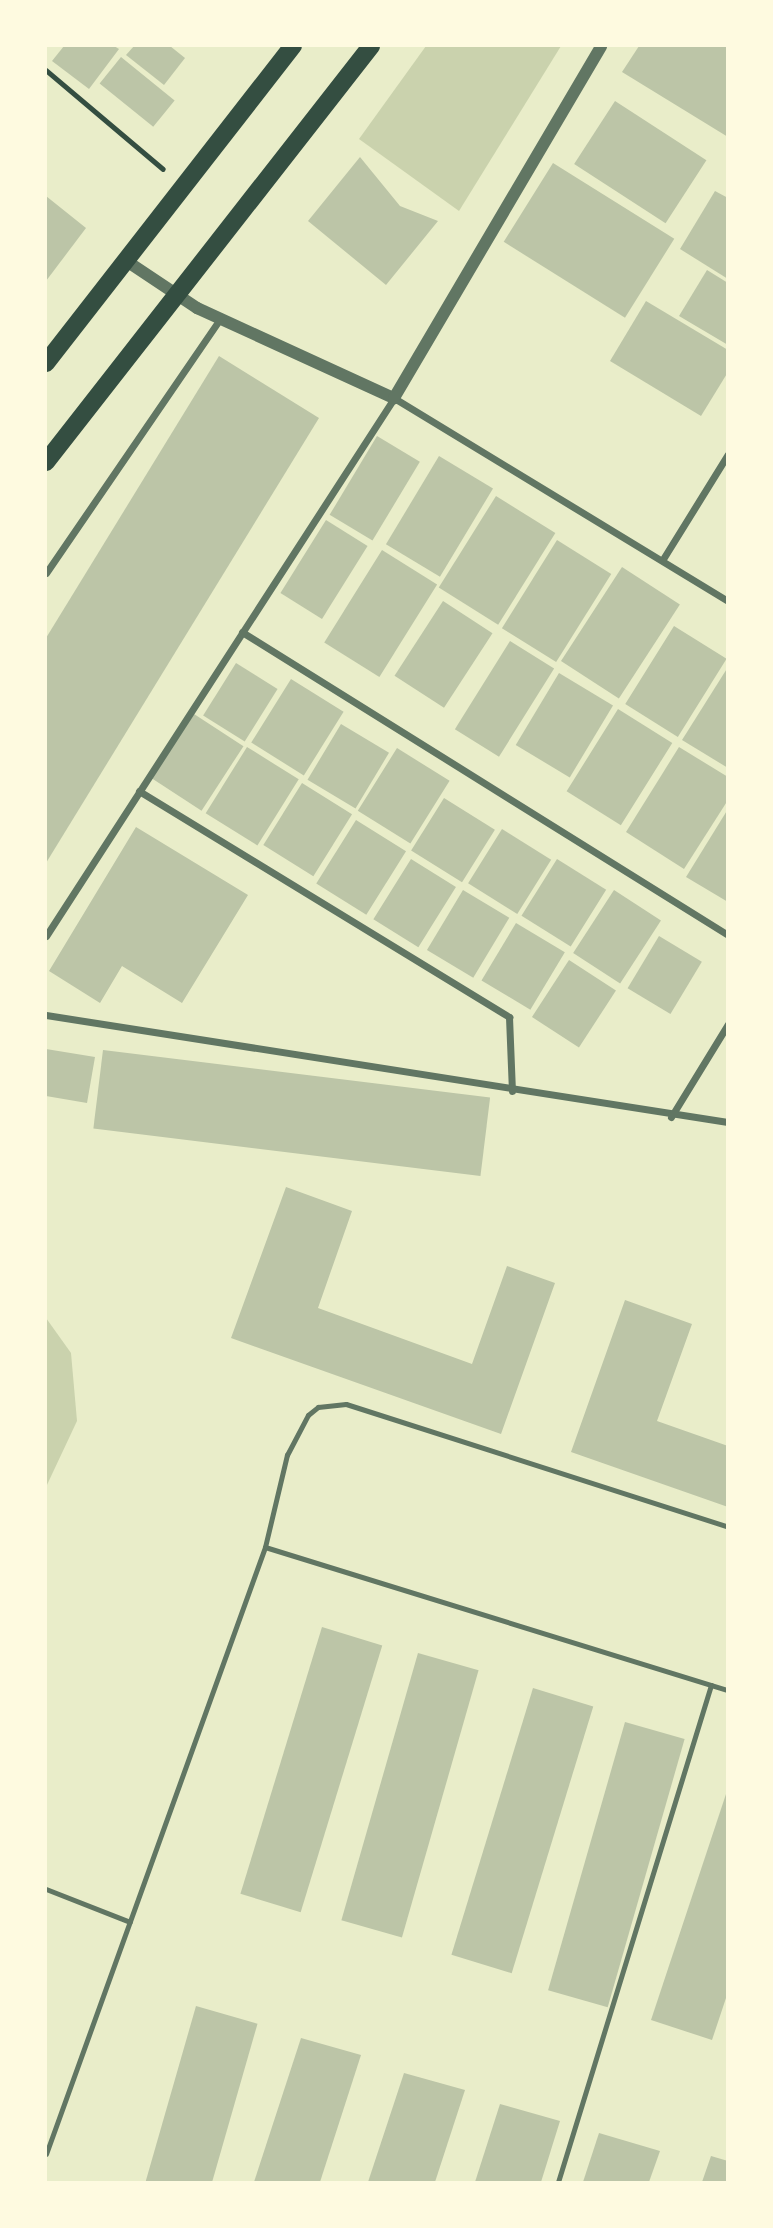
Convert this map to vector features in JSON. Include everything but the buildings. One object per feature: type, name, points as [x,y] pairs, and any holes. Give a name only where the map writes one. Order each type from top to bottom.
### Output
[{"type":"main road","points":[[48,355],[185,187],[293,46]]},
{"type":"main road","points":[[46,462],[172,292],[371,46]]},
{"type":"street","points":[[46,936],[394,398],[601,46]]},
{"type":"street","points":[[125,260],[172,292],[220,318],[394,398],[663,559],[727,601]]},
{"type":"street","points":[[46,573],[220,318]]},
{"type":"street","points":[[663,559],[727,454]]},
{"type":"street","points":[[242,632],[727,936]]},
{"type":"street","points":[[139,791],[509,1017],[512,1091]]},
{"type":"street","points":[[46,1015],[671,1116],[727,1122]]},
{"type":"street","points":[[671,1116],[727,1024]]},
{"type":"lane","points":[[46,2154],[265,1547],[287,1455],[308,1415],[318,1407],[346,1404],[727,1527]]},
{"type":"lane","points":[[265,1547],[727,1690]]},
{"type":"lane","points":[[558,2182],[711,1685]]},
{"type":"lane","points":[[46,1889],[130,1922]]},
{"type":"path","points":[[46,70],[185,187]]},
{"type":"green space","points":[[426,46],[561,46],[459,211],[359,139]]},
{"type":"green space","points":[[46,1318],[71,1353],[77,1421],[46,1487]]}]
